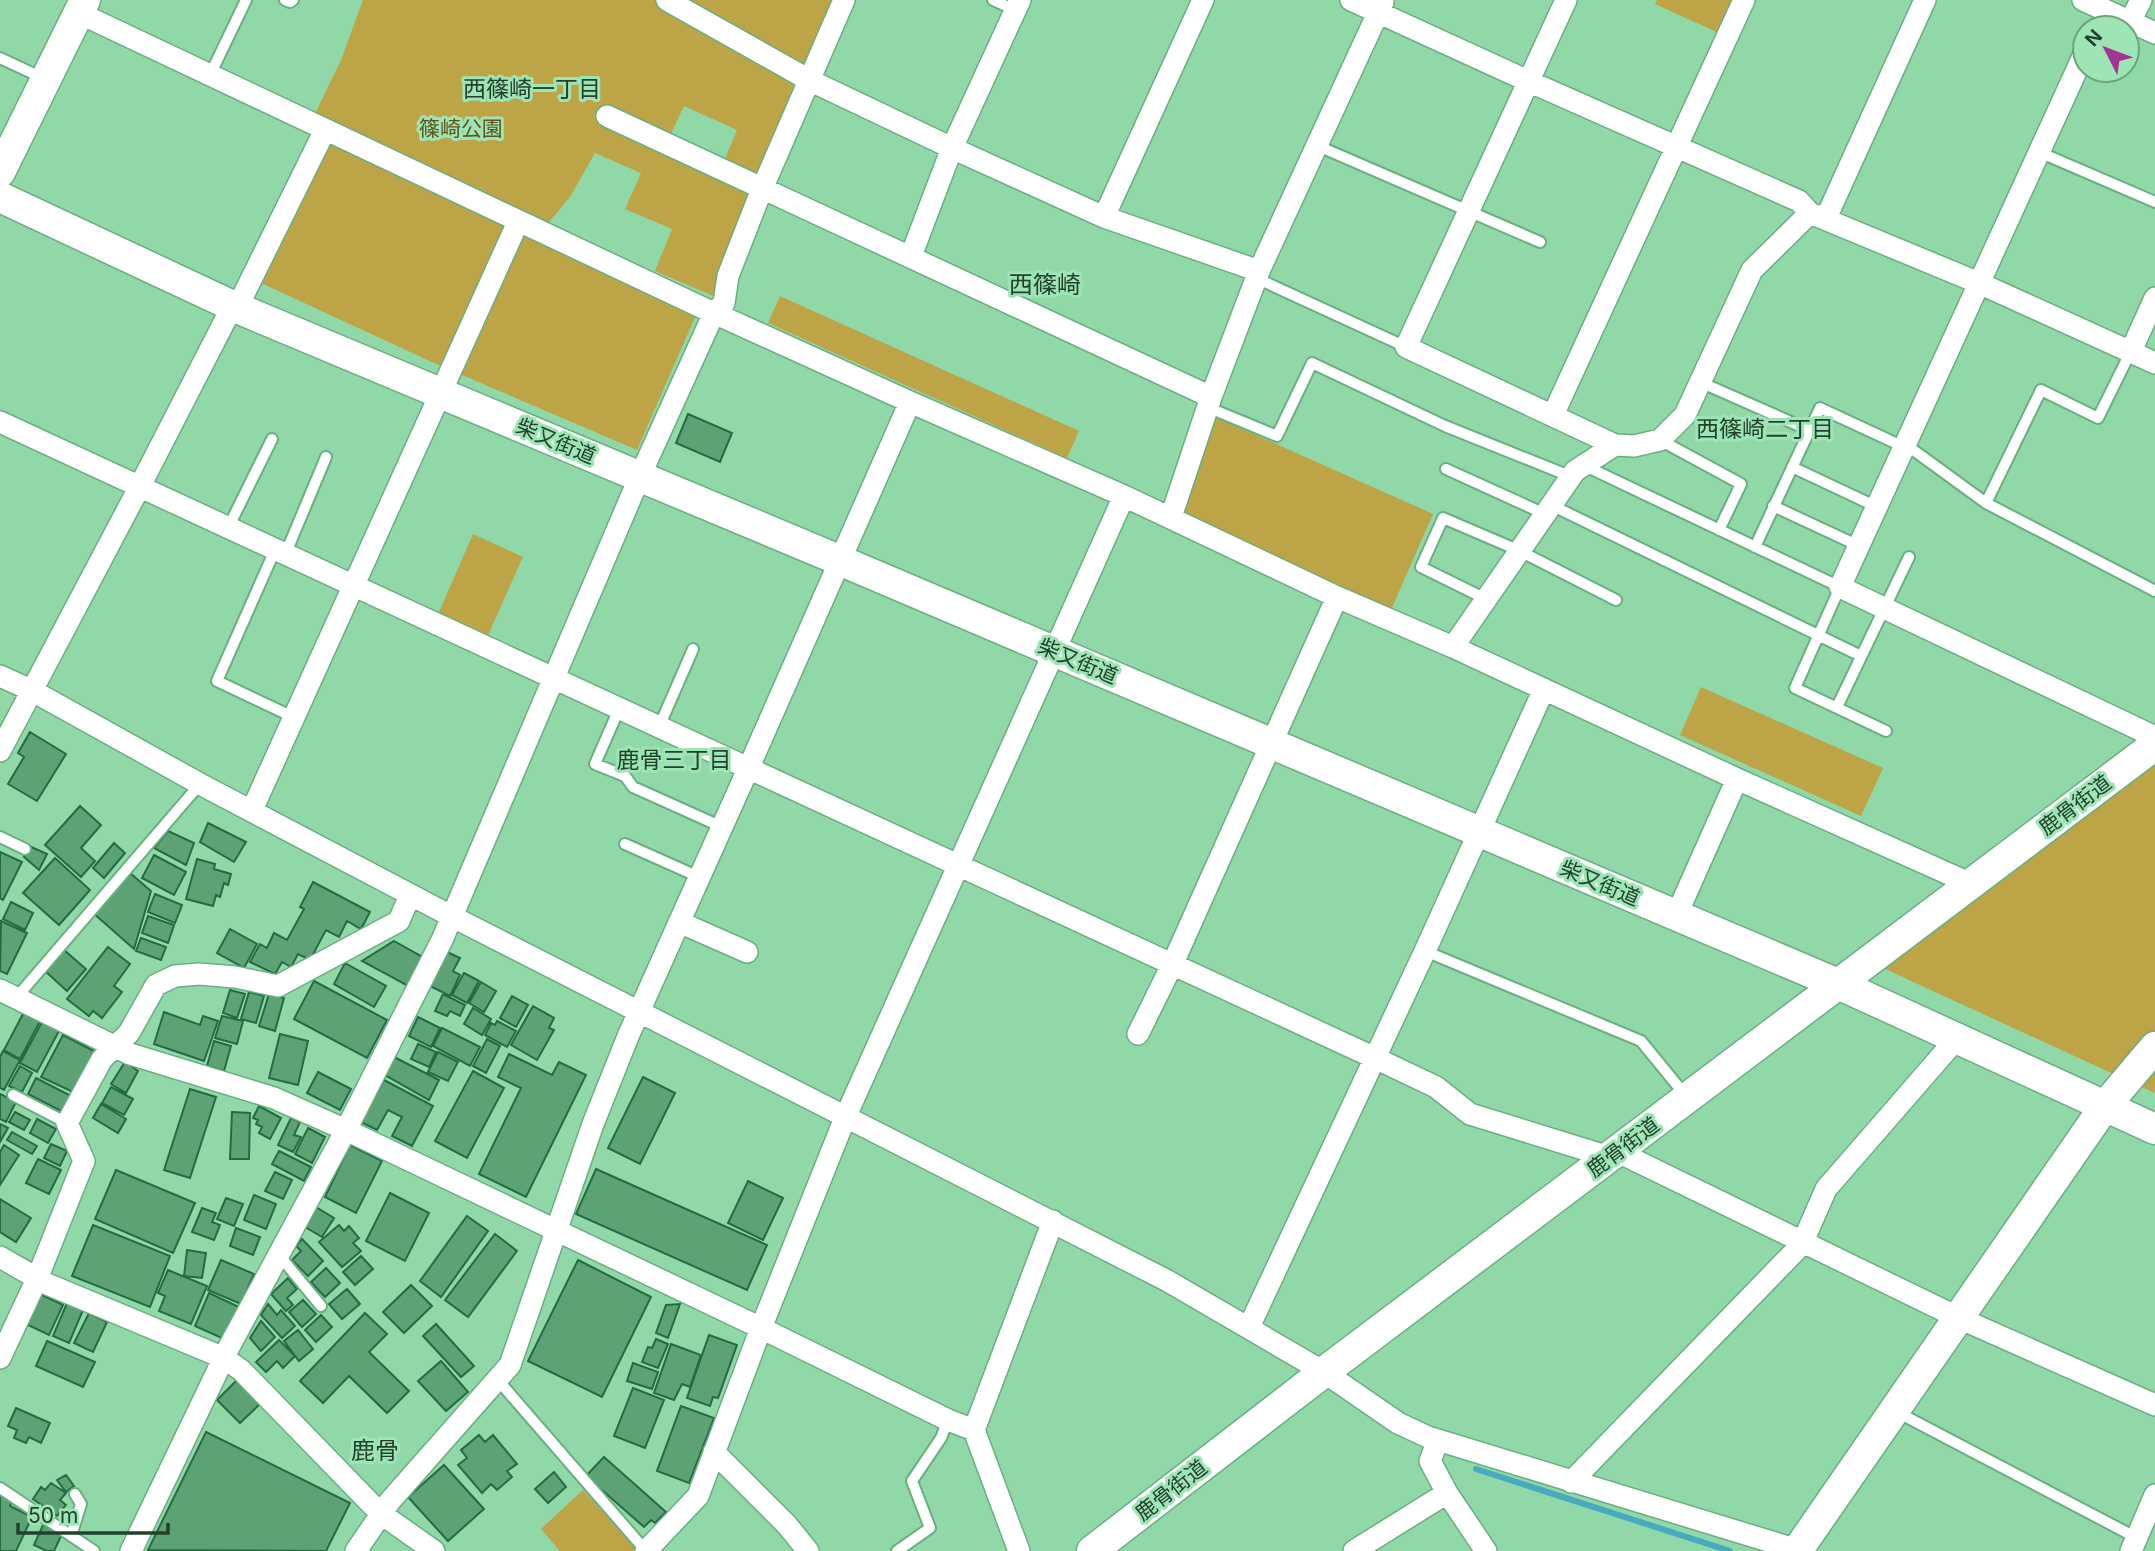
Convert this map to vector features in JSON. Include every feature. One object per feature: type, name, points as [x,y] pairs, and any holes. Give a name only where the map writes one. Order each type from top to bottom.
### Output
[{"type":"main road","points":[[0,172],[82,6]]},
{"type":"main road","name":"柴又街道","points":[[0,197],[235,306],[1838,984],[2155,1129]]},
{"type":"main road","name":"鹿骨街道","points":[[1093,1551],[1324,1372],[2155,745]]},
{"type":"main road","points":[[1799,1551],[2105,1105],[2155,1046]]},
{"type":"street","points":[[667,0],[809,80],[952,148],[1104,217],[1258,274]]},
{"type":"street","points":[[131,1551],[224,1358],[346,1130],[442,940],[640,476],[714,313],[723,303],[728,276],[762,189],[844,0]]},
{"type":"street","points":[[1104,217],[1203,0]]},
{"type":"street","points":[[1351,0],[1381,6],[1528,82],[1799,201],[1818,216],[1979,283],[2155,363]]},
{"type":"street","points":[[1566,0],[1406,347],[1615,445],[1634,446],[1660,440],[1685,415],[1752,270],[1818,216],[1925,0]]},
{"type":"street","points":[[1553,415],[1744,0]]},
{"type":"street","points":[[2083,0],[2096,14]]},
{"type":"street","points":[[911,256],[952,148],[1018,5]]},
{"type":"street","points":[[82,6],[210,75],[518,222],[910,402],[1171,517],[1337,597],[1453,647],[1969,883]]},
{"type":"street","points":[[1171,517],[1209,402],[1258,274],[1381,6]]},
{"type":"street","points":[[2071,82],[1840,587],[2155,737]]},
{"type":"street","points":[[607,116],[911,256],[1209,402]]},
{"type":"street","points":[[0,751],[325,130]]},
{"type":"street","points":[[252,810],[518,222]]},
{"type":"street","points":[[2131,351],[2155,298]]},
{"type":"street","points":[[356,1551],[380,1513],[510,1365],[593,1124],[639,1011],[750,767],[910,402]]},
{"type":"street","points":[[0,422],[1375,1058],[1436,1087],[1471,1114],[1612,1154],[1959,1318],[2155,1405]]},
{"type":"street","points":[[1453,647],[1577,471],[1615,445]]},
{"type":"street","points":[[646,1551],[698,1496],[761,1328],[845,1118],[1124,496]]},
{"type":"street","points":[[1138,1034],[1173,963],[1337,597]]},
{"type":"street","points":[[0,676],[31,690],[200,784],[410,895],[1166,1280],[1324,1372],[1398,1423],[1438,1440],[1799,1551]]},
{"type":"street","points":[[1249,1327],[1544,689]]},
{"type":"street","points":[[1676,916],[1737,779]]},
{"type":"street","points":[[0,1358],[37,1279],[84,1161],[67,1123],[102,1059],[129,1033],[156,985],[175,976],[199,974],[235,977],[278,986],[399,921],[410,895]]},
{"type":"street","points":[[679,922],[747,952]]},
{"type":"street","points":[[8,994],[130,1054],[274,1098],[346,1130],[948,1420],[974,1430]]},
{"type":"street","points":[[1571,1482],[1802,1244],[1826,1189],[1958,1037]]},
{"type":"street","points":[[1018,1551],[974,1430],[1053,1221]]},
{"type":"street","points":[[0,1257],[37,1279],[224,1358],[241,1370],[380,1513],[434,1551]]},
{"type":"street","points":[[1438,1440],[1430,1461],[1447,1493],[1486,1551]]},
{"type":"street","points":[[714,1452],[787,1525],[808,1551]]},
{"type":"street","points":[[1354,1551],[1447,1493]]},
{"type":"street","points":[[2134,1544],[2155,1495]]},
{"type":"lane","points":[[210,75],[246,0]]},
{"type":"lane","points":[[285,0],[293,0]]},
{"type":"lane","points":[[993,0],[1018,5]]},
{"type":"lane","points":[[0,58],[45,79]]},
{"type":"lane","points":[[1318,146],[1539,243]]},
{"type":"lane","points":[[2039,152],[2155,202]]},
{"type":"lane","points":[[1258,274],[1406,347]]},
{"type":"lane","points":[[1986,503],[2041,390],[2098,418],[2131,351]]},
{"type":"lane","points":[[1209,402],[1276,436],[1312,363],[1445,426],[1577,471],[1719,530],[1840,587],[1794,688],[1886,731]]},
{"type":"lane","points":[[1700,383],[1809,430]]},
{"type":"lane","points":[[1755,547],[1820,408],[1905,446],[1986,503],[2155,591]]},
{"type":"lane","points":[[228,528],[272,439]]},
{"type":"lane","points":[[1660,440],[1741,484],[1719,530]]},
{"type":"lane","points":[[293,717],[217,681],[326,457]]},
{"type":"lane","points":[[1792,467],[1877,507]]},
{"type":"lane","points":[[1446,469],[1548,510],[1818,633],[1861,656]]},
{"type":"lane","points":[[1773,506],[1859,546]]},
{"type":"lane","points":[[1486,599],[1421,568],[1443,518],[1520,551],[1616,600]]},
{"type":"lane","points":[[1837,707],[1909,556]]},
{"type":"lane","points":[[659,727],[694,649]]},
{"type":"lane","points":[[619,709],[595,764],[625,776],[632,787],[722,827]]},
{"type":"lane","points":[[8,994],[200,784]]},
{"type":"lane","points":[[0,837],[25,849]]},
{"type":"lane","points":[[625,844],[699,877]]},
{"type":"lane","points":[[1425,951],[1641,1041],[1688,1098]]},
{"type":"lane","points":[[13,1095],[67,1123]]},
{"type":"lane","points":[[279,1255],[321,1306]]},
{"type":"lane","points":[[497,1379],[646,1551]]},
{"type":"lane","points":[[1894,1411],[2134,1544]]},
{"type":"lane","points":[[897,1551],[930,1528],[912,1481],[941,1438],[948,1420]]},
{"type":"lane","points":[[0,1488],[94,1551]]},
{"type":"lane","points":[[71,1536],[80,1504],[75,1494]]},
{"type":"green space","name":"篠崎公園","points":[[363,0],[837,0],[759,178],[724,161],[737,130],[684,106],[670,136],[605,105],[598,121],[754,192],[718,298],[655,271],[672,229],[625,209],[641,173],[595,153],[570,197],[545,227],[696,315],[637,450],[434,363],[261,283],[332,127],[313,118],[341,60]]},
{"type":"green space","points":[[1657,0],[1739,0],[1723,35],[1655,4]]},
{"type":"green space","points":[[780,296],[1079,431],[1067,458],[768,323]]},
{"type":"green space","points":[[1211,415],[1433,514],[1391,610],[1173,513]]},
{"type":"green space","points":[[473,534],[523,557],[485,642],[436,619]]},
{"type":"green space","points":[[1701,687],[1883,768],[1861,816],[1680,735]]},
{"type":"green space","points":[[2155,764],[2155,1093],[1885,969]]},
{"type":"green space","points":[[583,1490],[636,1548],[633,1551],[560,1551],[541,1529]]},
{"type":"building","points":[[688,414],[732,433],[720,462],[676,443]]},
{"type":"building","points":[[30,732],[66,754],[37,801],[8,784],[24,757],[18,753]]},
{"type":"building","points":[[80,806],[101,825],[81,848],[95,861],[81,877],[45,845]]},
{"type":"building","points":[[208,823],[246,842],[234,862],[200,842]]},
{"type":"building","points":[[168,831],[194,843],[186,865],[154,848]]},
{"type":"building","points":[[114,843],[125,853],[104,878],[93,868]]},
{"type":"building","points":[[29,846],[47,854],[39,870],[24,857]]},
{"type":"building","points":[[0,852],[22,862],[3,900],[0,898]]},
{"type":"building","points":[[154,855],[186,872],[174,895],[142,878]]},
{"type":"building","points":[[55,858],[90,890],[59,925],[23,893]]},
{"type":"building","points":[[197,859],[215,864],[214,869],[231,874],[228,885],[224,883],[220,897],[216,895],[213,906],[186,899]]},
{"type":"building","points":[[130,873],[151,891],[134,949],[93,913]]},
{"type":"building","points":[[313,882],[370,912],[361,929],[347,921],[339,937],[326,930],[310,960],[298,954],[291,967],[282,962],[275,974],[250,962],[260,944],[267,948],[274,933],[287,940],[304,909],[300,907]]},
{"type":"building","points":[[155,894],[182,905],[175,923],[148,912]]},
{"type":"building","points":[[11,902],[33,913],[25,930],[3,919]]},
{"type":"building","points":[[148,916],[174,925],[168,943],[142,933]]},
{"type":"building","points":[[1,921],[27,933],[7,974],[0,971]]},
{"type":"building","points":[[230,929],[257,944],[244,968],[217,953]]},
{"type":"building","points":[[141,938],[166,947],[161,960],[136,951]]},
{"type":"building","points":[[394,941],[426,959],[410,987],[362,961]]},
{"type":"building","points":[[108,947],[130,964],[114,986],[122,992],[102,1018],[93,1011],[89,1016],[67,999]]},
{"type":"building","points":[[64,950],[86,969],[67,991],[45,971]]},
{"type":"building","points":[[447,952],[460,958],[453,971],[460,975],[450,996],[430,986]]},
{"type":"building","points":[[345,963],[386,986],[374,1007],[334,984]]},
{"type":"building","points":[[464,973],[479,981],[467,1003],[452,995]]},
{"type":"building","points":[[314,981],[387,1020],[367,1058],[294,1019]]},
{"type":"building","points":[[481,982],[496,991],[484,1012],[469,1003]]},
{"type":"building","points":[[230,990],[245,994],[237,1018],[223,1013]]},
{"type":"building","points":[[249,992],[264,996],[256,1023],[241,1019]]},
{"type":"building","points":[[269,994],[284,998],[275,1031],[259,1026]]},
{"type":"building","points":[[443,994],[465,1005],[460,1016],[450,1011],[447,1016],[435,1011]]},
{"type":"building","points":[[512,996],[528,1005],[516,1027],[500,1018]]},
{"type":"building","points":[[533,1006],[554,1018],[549,1028],[554,1030],[537,1060],[511,1045]]},
{"type":"building","points":[[473,1008],[491,1019],[482,1035],[464,1024]]},
{"type":"building","points":[[24,1012],[40,1021],[20,1059],[4,1050]]},
{"type":"building","points":[[164,1012],[200,1025],[203,1016],[218,1021],[204,1061],[154,1044]]},
{"type":"building","points":[[222,1016],[243,1021],[237,1044],[215,1038]]},
{"type":"building","points":[[418,1017],[440,1028],[431,1047],[409,1036]]},
{"type":"building","points":[[497,1021],[516,1031],[507,1047],[485,1035],[491,1023],[495,1025]]},
{"type":"building","points":[[42,1022],[59,1031],[37,1072],[20,1063]]},
{"type":"building","points":[[442,1028],[480,1047],[470,1066],[433,1046]]},
{"type":"building","points":[[280,1034],[308,1041],[298,1085],[269,1078]]},
{"type":"building","points":[[63,1035],[94,1051],[73,1092],[41,1077]]},
{"type":"building","points":[[487,1039],[500,1046],[486,1073],[473,1066]]},
{"type":"building","points":[[214,1041],[231,1046],[224,1071],[207,1066]]},
{"type":"building","points":[[418,1044],[436,1052],[429,1067],[411,1059]]},
{"type":"building","points":[[3,1051],[20,1060],[4,1090],[0,1088],[0,1057]]},
{"type":"building","points":[[438,1052],[458,1062],[448,1081],[428,1072]]},
{"type":"building","points":[[509,1054],[552,1075],[559,1062],[586,1075],[526,1197],[479,1174],[521,1088],[498,1077]]},
{"type":"building","points":[[394,1057],[439,1080],[429,1100],[385,1075]]},
{"type":"building","points":[[125,1062],[138,1071],[126,1093],[111,1084]]},
{"type":"building","points":[[20,1066],[32,1073],[22,1092],[9,1086]]},
{"type":"building","points":[[473,1071],[504,1088],[467,1158],[435,1141]]},
{"type":"building","points":[[318,1072],[351,1089],[340,1110],[307,1093]]},
{"type":"building","points":[[643,1077],[675,1093],[640,1164],[608,1148]]},
{"type":"building","points":[[36,1078],[71,1096],[63,1112],[28,1094]]},
{"type":"building","points":[[384,1080],[433,1106],[412,1146],[392,1136],[402,1117],[388,1110],[377,1130],[361,1122]]},
{"type":"building","points":[[111,1087],[133,1099],[124,1115],[102,1103]]},
{"type":"building","points":[[190,1089],[216,1097],[190,1178],[164,1170]]},
{"type":"building","points":[[0,1094],[16,1102],[6,1122],[0,1119]]},
{"type":"building","points":[[101,1104],[126,1119],[118,1133],[93,1118]]},
{"type":"building","points":[[259,1106],[281,1118],[270,1139],[259,1133],[262,1127],[256,1124],[258,1120],[253,1118]]},
{"type":"building","points":[[15,1112],[30,1120],[24,1130],[9,1122]]},
{"type":"building","points":[[232,1112],[250,1113],[249,1159],[230,1159]]},
{"type":"building","points":[[291,1118],[300,1122],[294,1135],[301,1137],[293,1152],[278,1145]]},
{"type":"building","points":[[37,1119],[56,1129],[48,1143],[30,1133]]},
{"type":"building","points":[[0,1124],[8,1128],[0,1142]]},
{"type":"building","points":[[308,1128],[325,1137],[312,1163],[295,1154]]},
{"type":"building","points":[[12,1132],[37,1146],[32,1154],[7,1140]]},
{"type":"building","points":[[51,1144],[67,1151],[60,1166],[44,1158]]},
{"type":"building","points":[[4,1145],[19,1155],[0,1185],[0,1152]]},
{"type":"building","points":[[350,1145],[382,1161],[356,1213],[325,1197]]},
{"type":"building","points":[[279,1151],[311,1167],[304,1181],[272,1164]]},
{"type":"building","points":[[38,1159],[61,1170],[49,1194],[26,1183]]},
{"type":"building","points":[[596,1169],[767,1245],[747,1290],[576,1214]]},
{"type":"building","points":[[116,1170],[195,1203],[173,1253],[95,1219]]},
{"type":"building","points":[[275,1172],[292,1180],[283,1199],[265,1191]]},
{"type":"building","points":[[748,1181],[783,1198],[763,1240],[728,1223]]},
{"type":"building","points":[[390,1193],[429,1213],[405,1261],[366,1241]]},
{"type":"building","points":[[254,1195],[276,1204],[266,1229],[244,1220]]},
{"type":"building","points":[[226,1198],[243,1204],[234,1226],[217,1219]]},
{"type":"building","points":[[0,1199],[31,1218],[16,1242],[0,1232]]},
{"type":"building","points":[[316,1207],[334,1218],[322,1237],[305,1227]]},
{"type":"building","points":[[202,1208],[216,1213],[212,1222],[220,1225],[214,1240],[192,1232]]},
{"type":"building","points":[[467,1216],[488,1231],[441,1297],[420,1281]]},
{"type":"building","points":[[93,1225],[170,1256],[150,1307],[72,1276]]},
{"type":"building","points":[[339,1225],[344,1231],[349,1226],[359,1238],[353,1243],[361,1251],[342,1267],[319,1242]]},
{"type":"building","points":[[236,1228],[260,1237],[253,1255],[230,1246]]},
{"type":"building","points":[[495,1234],[517,1251],[468,1317],[445,1300]]},
{"type":"building","points":[[302,1239],[323,1261],[308,1276],[292,1260],[301,1251],[296,1246]]},
{"type":"building","points":[[187,1250],[206,1253],[202,1278],[184,1276]]},
{"type":"building","points":[[361,1256],[373,1269],[355,1285],[343,1272]]},
{"type":"building","points":[[221,1260],[254,1274],[241,1304],[208,1290]]},
{"type":"building","points":[[578,1260],[651,1297],[602,1397],[528,1361]]},
{"type":"building","points":[[326,1268],[340,1283],[325,1297],[311,1282]]},
{"type":"building","points":[[168,1270],[207,1286],[191,1324],[159,1311],[165,1296],[158,1293]]},
{"type":"building","points":[[288,1278],[297,1289],[287,1298],[293,1305],[286,1311],[271,1294]]},
{"type":"building","points":[[411,1285],[432,1306],[404,1333],[383,1312]]},
{"type":"building","points":[[347,1289],[360,1304],[342,1319],[329,1304]]},
{"type":"building","points":[[209,1293],[239,1307],[224,1339],[195,1326]]},
{"type":"building","points":[[40,1294],[63,1305],[49,1335],[26,1324]]},
{"type":"building","points":[[303,1300],[316,1314],[302,1327],[289,1312]]},
{"type":"building","points":[[67,1303],[83,1310],[69,1343],[53,1336]]},
{"type":"building","points":[[268,1304],[277,1315],[281,1310],[295,1326],[282,1338],[261,1315]]},
{"type":"building","points":[[680,1304],[668,1338],[656,1333],[666,1305]]},
{"type":"building","points":[[89,1313],[107,1322],[93,1352],[74,1343]]},
{"type":"building","points":[[365,1313],[387,1334],[369,1352],[409,1391],[387,1413],[349,1376],[323,1403],[300,1381]]},
{"type":"building","points":[[321,1315],[332,1327],[316,1342],[305,1330]]},
{"type":"building","points":[[261,1321],[275,1337],[261,1351],[250,1338]]},
{"type":"building","points":[[436,1324],[474,1366],[461,1377],[423,1336]]},
{"type":"building","points":[[298,1330],[313,1349],[299,1361],[284,1341]]},
{"type":"building","points":[[709,1335],[737,1345],[718,1398],[713,1397],[710,1406],[687,1398]]},
{"type":"building","points":[[656,1339],[668,1344],[658,1368],[642,1362],[648,1347],[652,1348]]},
{"type":"building","points":[[279,1340],[295,1356],[283,1368],[277,1361],[266,1372],[256,1362]]},
{"type":"building","points":[[47,1341],[95,1362],[83,1387],[36,1366]]},
{"type":"building","points":[[671,1344],[701,1355],[690,1387],[682,1384],[674,1400],[654,1393]]},
{"type":"building","points":[[441,1361],[468,1392],[446,1411],[418,1381]]},
{"type":"building","points":[[633,1363],[658,1372],[652,1389],[627,1381]]},
{"type":"building","points":[[237,1380],[260,1404],[240,1423],[217,1400]]},
{"type":"building","points":[[633,1388],[664,1400],[645,1448],[614,1436]]},
{"type":"building","points":[[681,1406],[714,1418],[689,1483],[657,1471]]},
{"type":"building","points":[[16,1408],[50,1423],[41,1443],[29,1437],[26,1443],[14,1438],[17,1430],[8,1426]]},
{"type":"building","points":[[206,1432],[350,1503],[326,1551],[148,1550]]},
{"type":"building","points":[[479,1435],[485,1442],[493,1435],[517,1464],[507,1471],[512,1477],[497,1490],[491,1484],[482,1493],[458,1465],[467,1458],[461,1450]]},
{"type":"building","points":[[604,1457],[666,1512],[655,1523],[651,1520],[644,1527],[586,1476]]},
{"type":"building","points":[[444,1465],[484,1509],[448,1541],[408,1497]]},
{"type":"building","points":[[554,1472],[566,1487],[548,1503],[535,1489]]},
{"type":"building","points":[[66,1475],[74,1486],[66,1492],[57,1480]]},
{"type":"building","points":[[51,1483],[66,1493],[60,1500],[66,1505],[57,1516],[33,1499],[41,1487],[45,1490]]},
{"type":"building","points":[[0,1494],[12,1500],[10,1506],[32,1517],[16,1551],[0,1551]]},
{"type":"building","points":[[44,1523],[63,1532],[54,1551],[34,1545]]},
{"type":"waterway","points":[[1476,1469],[1730,1551]]},
{"type":"district","name":"西篠崎一丁目","points":[[532,89]]},
{"type":"district","name":"西篠崎","points":[[1045,284]]},
{"type":"district","name":"西篠崎二丁目","points":[[1765,429]]},
{"type":"district","name":"鹿骨三丁目","points":[[674,760]]},
{"type":"district","name":"鹿骨","points":[[375,1450]]}]
